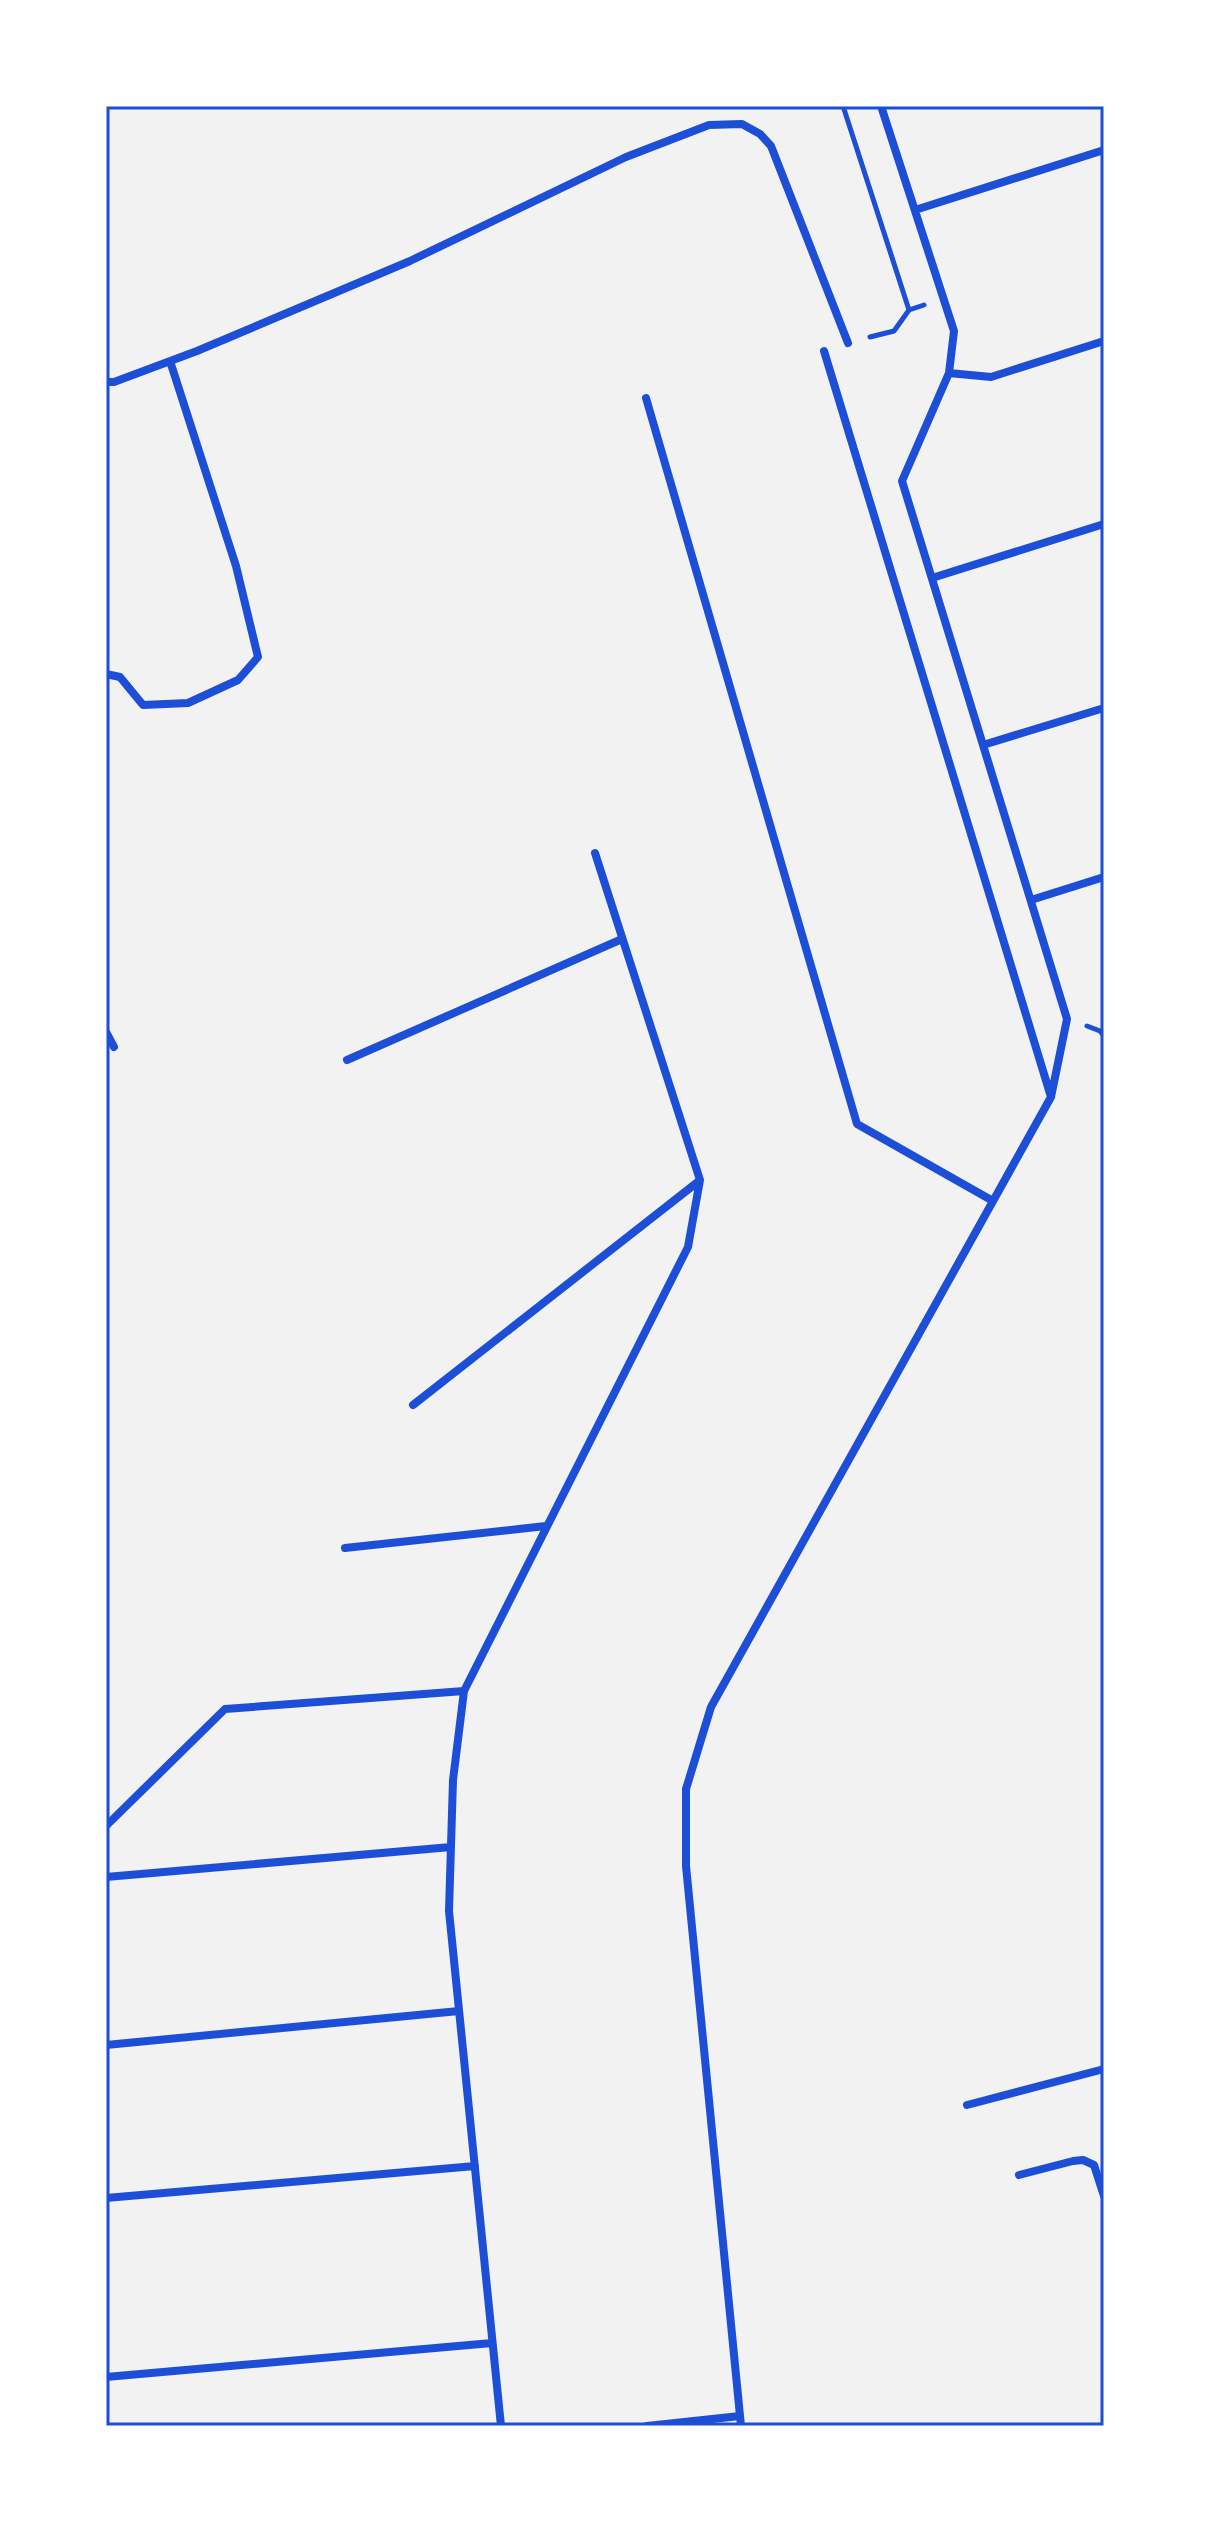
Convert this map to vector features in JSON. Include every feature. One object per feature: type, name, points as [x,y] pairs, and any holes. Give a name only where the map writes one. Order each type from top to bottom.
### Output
[{"type":"street","points":[[647,2426],[740,2421],[686,1866],[686,1789],[711,1707],[1051,1097],[1067,1019],[902,481],[949,373],[954,331],[881,106]]},
{"type":"street","points":[[106,382],[114,382],[170,361],[410,261],[626,157],[709,125],[720,124],[742,124],[760,134],[771,146],[848,343]]},
{"type":"street","points":[[915,210],[1104,150]]},
{"type":"street","points":[[949,373],[991,377],[1104,341]]},
{"type":"street","points":[[824,351],[1051,1097]]},
{"type":"street","points":[[106,674],[120,677],[143,705],[188,703],[238,680],[258,657],[236,566],[170,361]]},
{"type":"street","points":[[646,398],[857,1124],[993,1201]]},
{"type":"street","points":[[932,578],[1104,524]]},
{"type":"street","points":[[983,745],[1104,708]]},
{"type":"street","points":[[501,2426],[449,1911],[453,1780],[464,1691],[688,1247],[700,1180],[595,853]]},
{"type":"street","points":[[1031,900],[1104,877]]},
{"type":"street","points":[[347,1060],[622,939]]},
{"type":"street","points":[[106,1032],[114,1047]]},
{"type":"street","points":[[413,1405],[700,1180]]},
{"type":"street","points":[[345,1548],[546,1526]]},
{"type":"street","points":[[106,1826],[225,1709],[464,1691]]},
{"type":"street","points":[[106,1877],[451,1847]]},
{"type":"street","points":[[106,2045],[459,2011]]},
{"type":"street","points":[[967,2105],[1104,2069]]},
{"type":"street","points":[[1019,2175],[1083,2160],[1094,2165],[1104,2196]]},
{"type":"street","points":[[106,2198],[475,2166]]},
{"type":"street","points":[[106,2377],[492,2343]]},
{"type":"path","points":[[843,106],[909,310]]},
{"type":"path","points":[[848,343],[894,331],[909,310],[943,297]]}]
